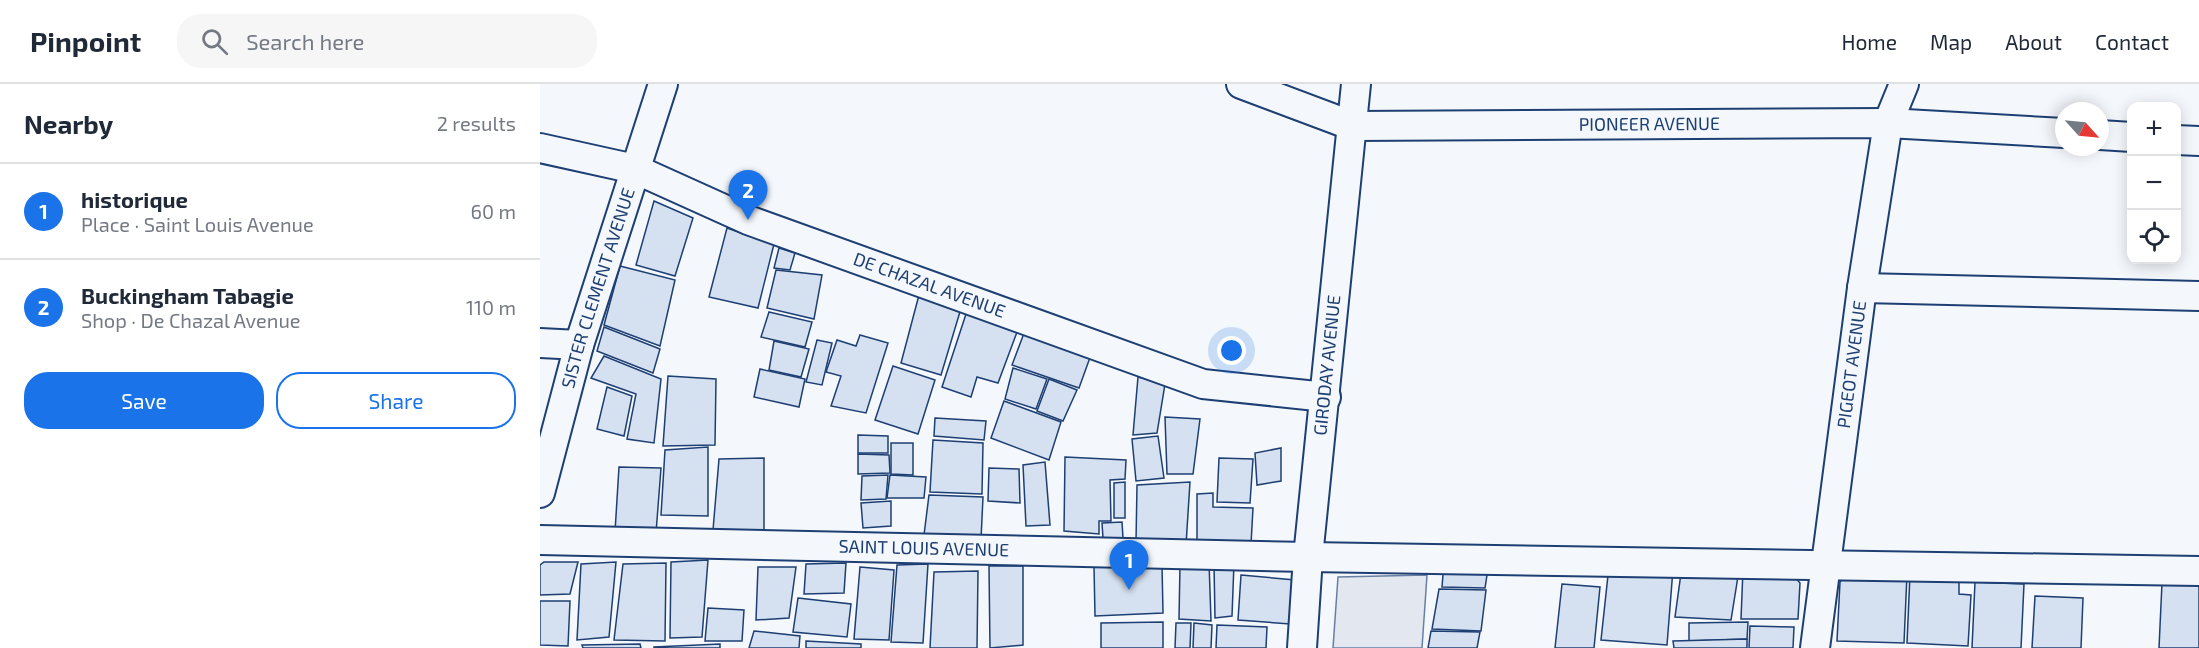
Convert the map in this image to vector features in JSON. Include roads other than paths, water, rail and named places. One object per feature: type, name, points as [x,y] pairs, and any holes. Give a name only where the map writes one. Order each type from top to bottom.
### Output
[{"type":"street","name":"SISTER CLEMENT AVENUE","points":[[540,493],[579,345],[663,84]]},
{"type":"street","name":"PIONEER AVENUE","points":[[1240,84],[1353,126],[1887,123],[2055,132]]},
{"type":"street","name":"GIRODAY AVENUE","points":[[1302,648],[1308,556],[1326,397],[1356,84]]},
{"type":"street","name":"PIGEOT AVENUE","points":[[1815,648],[1862,288],[1887,123],[1904,84]]},
{"type":"street","points":[[2109,136],[2127,137]]},
{"type":"street","points":[[2181,140],[2199,141]]},
{"type":"street","name":"DE CHAZAL AVENUE","points":[[540,148],[635,169],[748,220],[1203,384],[1326,397]]},
{"type":"street","points":[[1862,288],[2199,296]]},
{"type":"street","points":[[540,343],[579,345]]},
{"type":"street","name":"SAINT LOUIS AVENUE","points":[[540,540],[1825,566],[2199,571]]},
{"type":"place","name":"Buckingham Tabagie","points":[[748,220]]},
{"type":"place","name":"historique","points":[[1129,590]]}]
